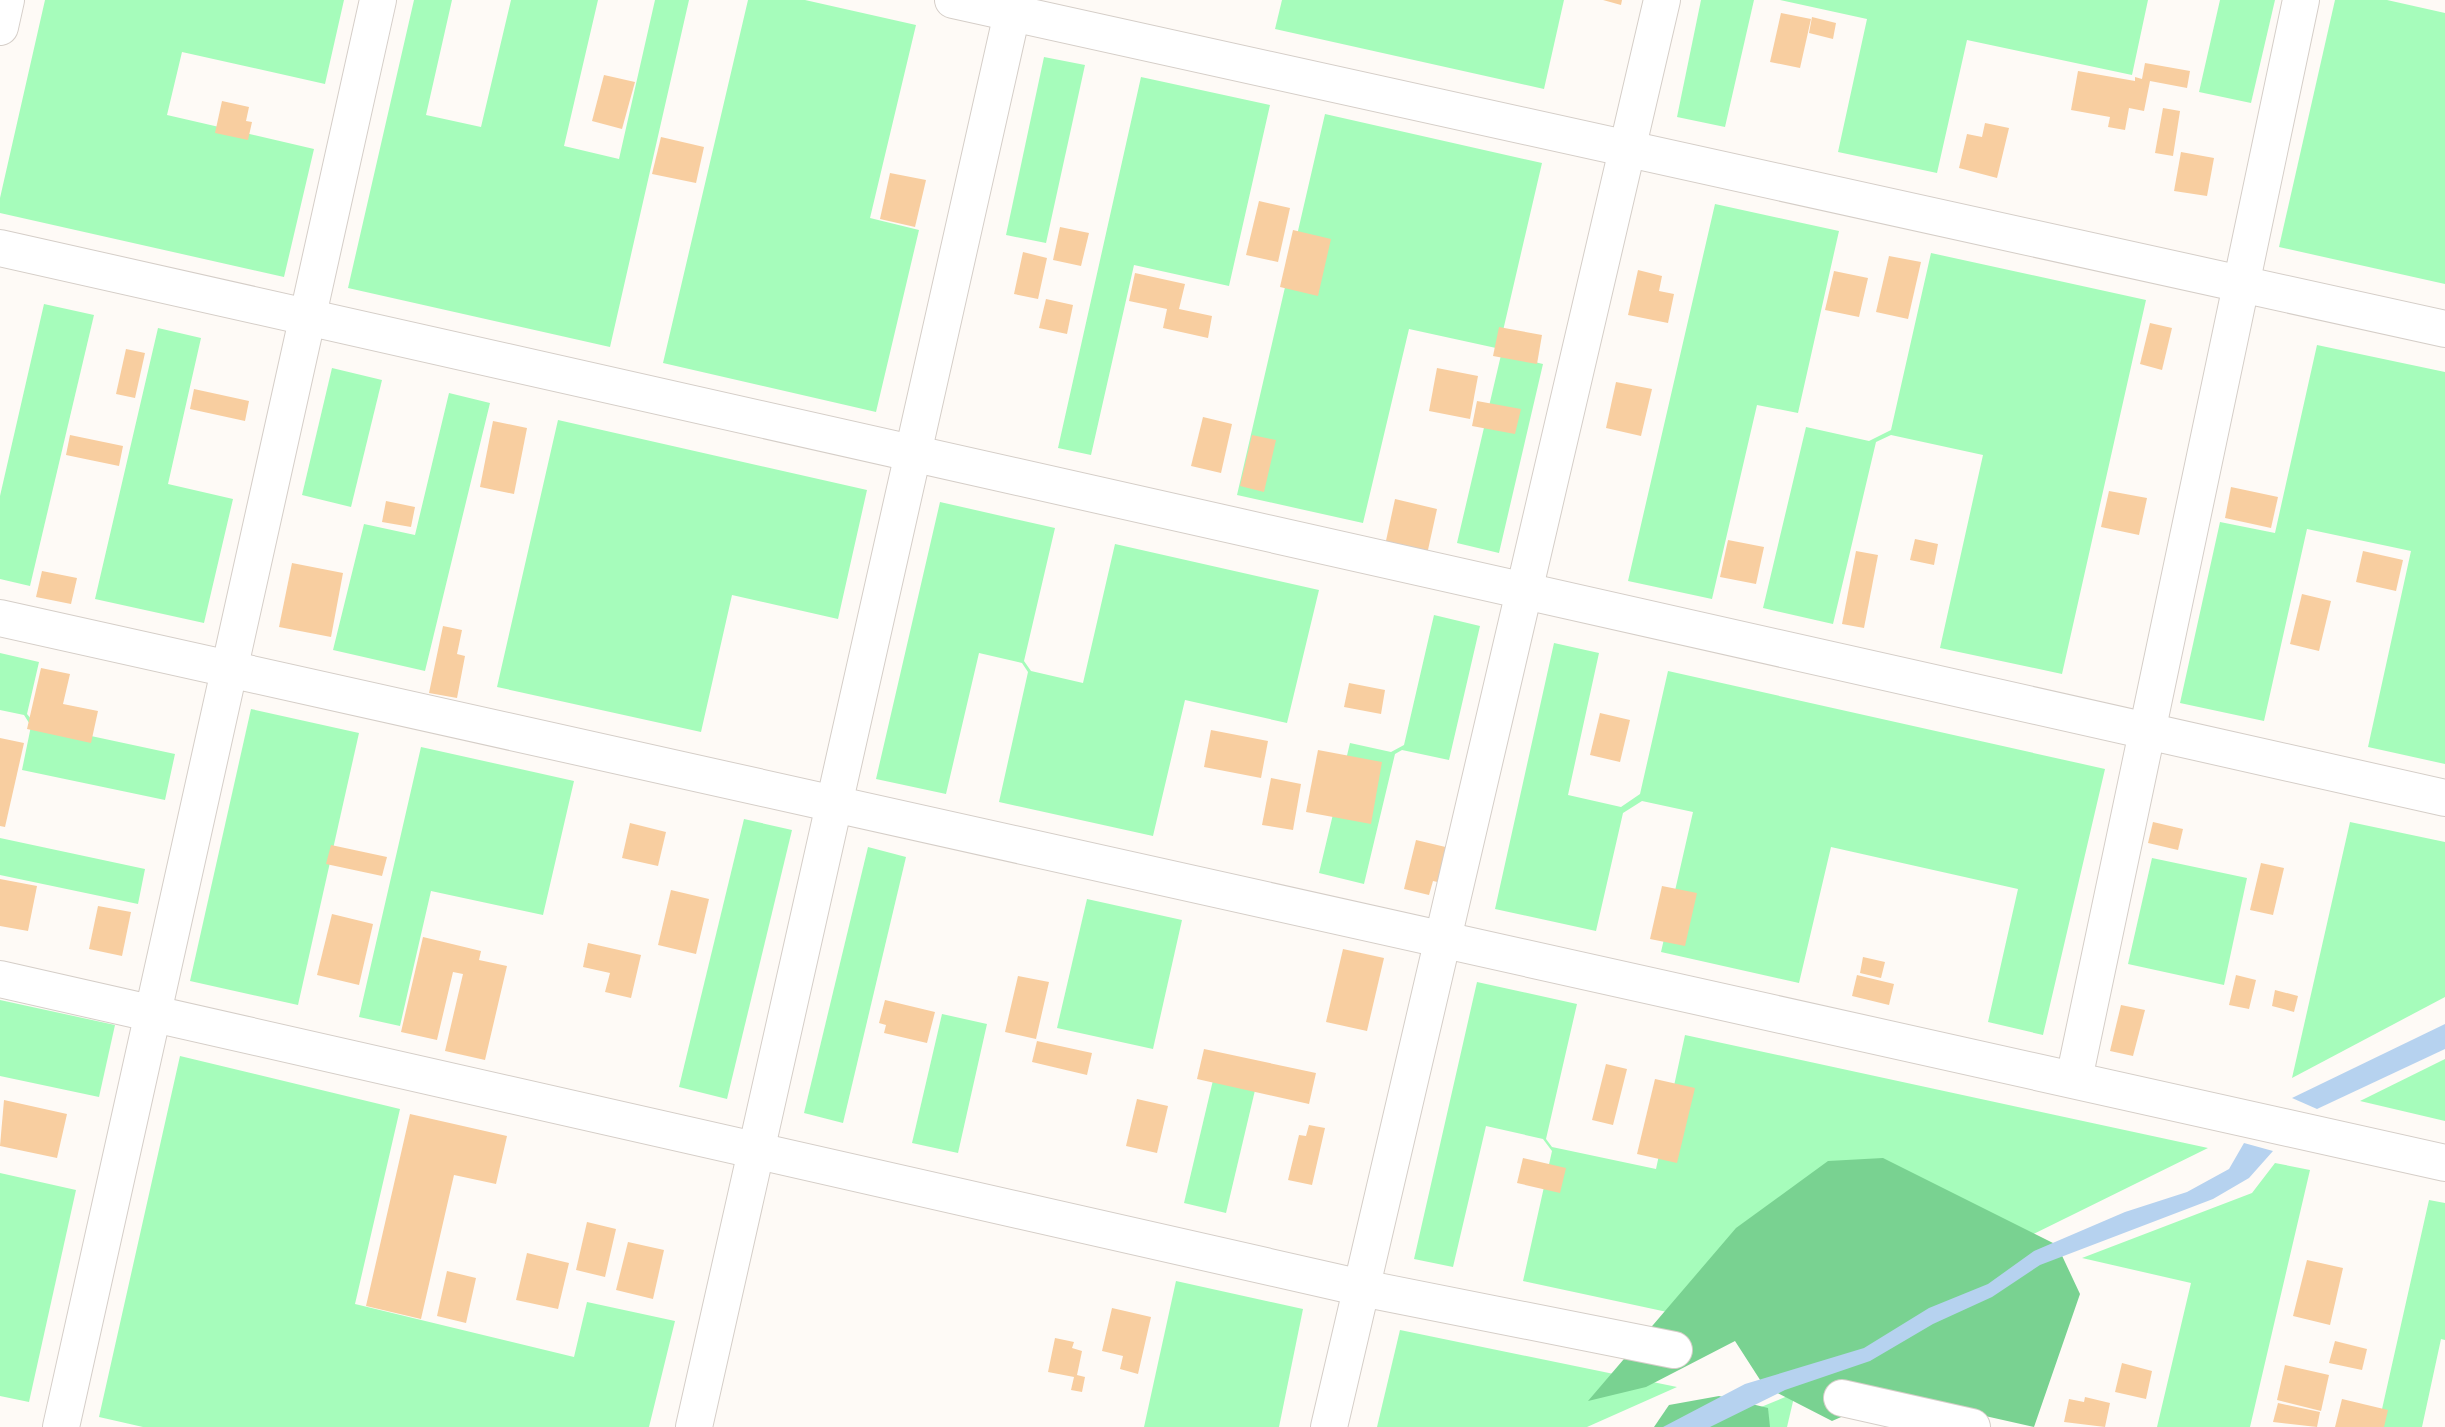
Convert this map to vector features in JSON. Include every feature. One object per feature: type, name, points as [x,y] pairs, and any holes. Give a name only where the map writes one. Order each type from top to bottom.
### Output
[{"type":"street","points":[[0,27],[6,0]]},
{"type":"street","points":[[61,1427],[378,0]]},
{"type":"street","points":[[953,0],[1014,6],[1627,149],[2445,329]]},
{"type":"street","points":[[1329,1427],[1662,0]]},
{"type":"street","points":[[2074,1079],[2301,0]]},
{"type":"street","points":[[694,1427],[1014,6]]},
{"type":"street","points":[[0,248],[2445,798]]},
{"type":"street","points":[[0,618],[2445,1163]]},
{"type":"street","points":[[0,979],[1362,1288],[1674,1350]]},
{"type":"street","points":[[1842,1398],[1972,1427]]},
{"type":"green space","points":[[45,0],[344,0],[325,84],[182,52],[167,115],[314,149],[284,277],[0,213],[0,198]]},
{"type":"green space","points":[[414,0],[452,0],[426,115],[481,127],[511,0],[598,0],[564,146],[619,159],[655,0],[689,0],[610,347],[348,288]]},
{"type":"green space","points":[[748,0],[805,0],[916,25],[870,218],[919,230],[876,412],[663,363]]},
{"type":"green space","points":[[1282,0],[1564,0],[1544,89],[1275,29]]},
{"type":"green space","points":[[1701,0],[1754,0],[1725,127],[1677,117]]},
{"type":"green space","points":[[1780,0],[2148,0],[2132,75],[1967,40],[1937,173],[1838,152],[1867,19]]},
{"type":"green space","points":[[2220,0],[2275,0],[2251,103],[2199,92]]},
{"type":"green space","points":[[2335,0],[2387,0],[2445,13],[2445,284],[2279,247]]},
{"type":"green space","points":[[1044,57],[1085,65],[1046,243],[1006,235]]},
{"type":"green space","points":[[1141,77],[1270,105],[1229,286],[1134,265],[1091,455],[1058,448]]},
{"type":"green space","points":[[1325,114],[1542,163],[1499,348],[1504,355],[1543,364],[1499,553],[1457,543],[1501,355],[1496,348],[1409,329],[1363,523],[1237,495]]},
{"type":"green space","points":[[1715,204],[1839,231],[1798,413],[1757,405],[1712,599],[1628,581]]},
{"type":"green space","points":[[1931,253],[2146,300],[2062,674],[1940,648],[1983,455],[1891,435],[1876,442],[1833,624],[1763,608],[1806,427],[1869,441],[1891,430]]},
{"type":"green space","points":[[44,304],[94,315],[30,586],[0,579],[0,496]]},
{"type":"green space","points":[[158,328],[201,338],[168,484],[233,499],[204,623],[95,599]]},
{"type":"green space","points":[[2317,345],[2445,372],[2445,764],[2368,747],[2411,551],[2307,529],[2264,721],[2180,703],[2220,522],[2275,533]]},
{"type":"green space","points":[[332,368],[382,380],[351,507],[302,495]]},
{"type":"green space","points":[[449,393],[490,403],[425,671],[333,650],[364,524],[415,535]]},
{"type":"green space","points":[[558,420],[867,490],[838,619],[732,595],[701,732],[497,687]]},
{"type":"green space","points":[[940,502],[1055,528],[1024,661],[1031,671],[1083,683],[1115,544],[1319,590],[1287,723],[1185,700],[1153,836],[999,802],[1028,672],[1022,663],[979,653],[946,794],[876,779]]},
{"type":"green space","points":[[1434,615],[1480,626],[1449,760],[1402,750],[1395,754],[1364,884],[1319,873],[1350,743],[1391,752],[1404,745]]},
{"type":"green space","points":[[1554,643],[1599,653],[1568,795],[1621,807],[1640,794],[1668,671],[2105,769],[2043,1035],[1988,1022],[2018,889],[1831,847],[1799,983],[1661,952],[1693,812],[1642,801],[1623,813],[1596,931],[1495,909]]},
{"type":"green space","points":[[0,653],[39,662],[27,714],[35,724],[175,754],[165,800],[22,770],[31,726],[24,715],[0,710]]},
{"type":"green space","points":[[251,709],[359,733],[298,1005],[190,981]]},
{"type":"green space","points":[[421,747],[574,781],[543,915],[431,891],[400,1026],[359,1017]]},
{"type":"green space","points":[[744,819],[792,830],[727,1099],[679,1087]]},
{"type":"green space","points":[[2350,822],[2445,842],[2445,997],[2292,1078]]},
{"type":"green space","points":[[0,838],[145,869],[138,904],[0,875]]},
{"type":"green space","points":[[868,847],[906,857],[843,1123],[804,1113]]},
{"type":"green space","points":[[2152,858],[2247,878],[2224,985],[2128,964]]},
{"type":"green space","points":[[1087,899],[1182,920],[1153,1049],[1057,1028]]},
{"type":"green space","points":[[1477,982],[1577,1004],[1546,1139],[1552,1147],[1656,1169],[1685,1035],[2208,1148],[1812,1343],[1523,1281],[1552,1151],[1543,1139],[1486,1126],[1453,1267],[1414,1259]]},
{"type":"green space","points":[[0,1000],[115,1025],[99,1097],[0,1076]]},
{"type":"green space","points":[[942,1014],[987,1024],[958,1153],[912,1143]]},
{"type":"green space","points":[[180,1056],[400,1109],[355,1304],[574,1357],[587,1302],[675,1321],[649,1427],[143,1427],[99,1417]]},
{"type":"green space","points":[[2445,1059],[2445,1121],[2360,1101]]},
{"type":"green space","points":[[1214,1076],[1256,1086],[1226,1213],[1184,1203]]},
{"type":"green space","points":[[1883,1158],[2057,1245],[2080,1294],[2034,1427],[1892,1395],[1832,1421],[1764,1386],[1735,1341],[1646,1387],[1588,1401],[1736,1228],[1828,1161]]},
{"type":"green space","points":[[2275,1163],[2310,1170],[2250,1427],[2157,1427],[2191,1283],[2082,1258],[2252,1193]]},
{"type":"green space","points":[[0,1173],[76,1190],[29,1402],[0,1396]]},
{"type":"green space","points":[[2429,1200],[2445,1203],[2445,1340],[2441,1339],[2422,1427],[2378,1427]]},
{"type":"green space","points":[[1176,1281],[1303,1309],[1279,1427],[1144,1427]]},
{"type":"green space","points":[[1400,1330],[1677,1387],[1587,1427],[1377,1427]]},
{"type":"green space","points":[[1795,1393],[1787,1427],[1712,1427]]},
{"type":"green space","points":[[1719,1396],[1768,1408],[1770,1427],[1654,1427],[1669,1405]]},
{"type":"water","points":[[2445,1024],[2445,1049],[2317,1109],[2292,1098]]},
{"type":"water","points":[[2244,1143],[2273,1151],[2249,1178],[2213,1199],[2040,1265],[1992,1297],[1933,1324],[1870,1361],[1785,1390],[1710,1427],[1663,1427],[1745,1384],[1864,1348],[1929,1308],[1988,1284],[2034,1251],[2125,1212],[2187,1192],[2229,1169]]},
{"type":"building","points":[[1603,0],[1622,0],[1621,5]]},
{"type":"building","points":[[1781,13],[1811,19],[1800,68],[1770,62]]},
{"type":"building","points":[[1812,17],[1836,23],[1833,39],[1809,33]]},
{"type":"building","points":[[2145,63],[2190,71],[2187,88],[2150,81],[2144,111],[2129,108],[2125,130],[2108,127],[2110,117],[2071,110],[2078,71],[2135,81],[2135,77],[2142,79]]},
{"type":"building","points":[[604,75],[635,82],[622,129],[592,121]]},
{"type":"building","points":[[222,101],[249,107],[246,121],[252,122],[248,140],[215,133]]},
{"type":"building","points":[[2163,108],[2180,111],[2173,156],[2155,153]]},
{"type":"building","points":[[1985,123],[2009,128],[1997,178],[1959,168],[1967,134],[1982,137]]},
{"type":"building","points":[[661,137],[704,147],[696,183],[652,174]]},
{"type":"building","points":[[2181,152],[2214,158],[2207,196],[2174,191]]},
{"type":"building","points":[[890,173],[926,180],[915,227],[880,219]]},
{"type":"building","points":[[1259,201],[1290,208],[1278,262],[1246,255]]},
{"type":"building","points":[[1060,227],[1089,233],[1081,266],[1053,260]]},
{"type":"building","points":[[1293,230],[1331,239],[1318,296],[1280,287]]},
{"type":"building","points":[[1023,252],[1047,258],[1038,299],[1014,294]]},
{"type":"building","points":[[1889,256],[1921,262],[1908,319],[1876,312]]},
{"type":"building","points":[[1638,270],[1662,276],[1659,291],[1674,294],[1668,323],[1628,315]]},
{"type":"building","points":[[1834,271],[1868,278],[1859,317],[1825,310]]},
{"type":"building","points":[[1135,273],[1185,284],[1179,309],[1212,316],[1208,338],[1163,328],[1167,309],[1129,301]]},
{"type":"building","points":[[1046,299],[1073,305],[1067,334],[1039,328]]},
{"type":"building","points":[[2150,323],[2172,328],[2162,370],[2140,364]]},
{"type":"building","points":[[1499,327],[1542,335],[1537,364],[1493,356]]},
{"type":"building","points":[[126,349],[145,353],[135,398],[116,394]]},
{"type":"building","points":[[1437,368],[1478,376],[1470,419],[1429,411]]},
{"type":"building","points":[[1616,382],[1652,389],[1641,436],[1606,428]]},
{"type":"building","points":[[194,389],[249,401],[245,421],[190,409]]},
{"type":"building","points":[[1477,401],[1521,409],[1515,434],[1472,426]]},
{"type":"building","points":[[1203,417],[1232,424],[1221,473],[1191,466]]},
{"type":"building","points":[[493,421],[527,428],[514,494],[480,487]]},
{"type":"building","points":[[70,435],[123,446],[119,466],[66,455]]},
{"type":"building","points":[[1252,435],[1276,440],[1264,492],[1240,486]]},
{"type":"building","points":[[2231,487],[2278,497],[2271,528],[2225,518]]},
{"type":"building","points":[[2109,491],[2147,498],[2139,535],[2101,527]]},
{"type":"building","points":[[1395,499],[1437,509],[1426,559],[1384,550]]},
{"type":"building","points":[[386,501],[415,507],[411,527],[382,522]]},
{"type":"building","points":[[1915,539],[1938,544],[1934,565],[1910,560]]},
{"type":"building","points":[[1728,540],[1764,547],[1756,584],[1720,577]]},
{"type":"building","points":[[1856,551],[1878,555],[1864,628],[1842,624]]},
{"type":"building","points":[[2363,551],[2403,560],[2396,591],[2356,582]]},
{"type":"building","points":[[292,563],[343,573],[331,637],[279,627]]},
{"type":"building","points":[[42,571],[77,578],[71,604],[36,597]]},
{"type":"building","points":[[2302,594],[2331,601],[2319,651],[2290,644]]},
{"type":"building","points":[[443,626],[462,630],[457,654],[465,656],[457,698],[429,693]]},
{"type":"building","points":[[41,668],[70,674],[63,704],[98,711],[91,743],[27,729]]},
{"type":"building","points":[[1349,683],[1385,690],[1381,714],[1344,707]]},
{"type":"building","points":[[1600,713],[1630,720],[1620,762],[1590,755]]},
{"type":"building","points":[[1211,730],[1268,741],[1261,778],[1204,767]]},
{"type":"building","points":[[0,738],[24,743],[5,827],[0,826]]},
{"type":"building","points":[[1318,750],[1382,762],[1371,824],[1306,812]]},
{"type":"building","points":[[1271,778],[1301,784],[1293,830],[1262,825]]},
{"type":"building","points":[[2153,822],[2183,829],[2178,850],[2148,843]]},
{"type":"building","points":[[630,823],[666,832],[658,866],[622,858]]},
{"type":"building","points":[[1416,840],[1454,849],[1446,884],[1433,881],[1429,895],[1404,889]]},
{"type":"building","points":[[331,845],[387,857],[382,876],[326,864]]},
{"type":"building","points":[[2261,863],[2284,868],[2273,915],[2250,910]]},
{"type":"building","points":[[0,879],[37,886],[28,931],[0,926]]},
{"type":"building","points":[[1662,886],[1697,893],[1685,946],[1650,939]]},
{"type":"building","points":[[671,890],[709,899],[696,954],[658,945]]},
{"type":"building","points":[[98,906],[131,912],[122,956],[89,949]]},
{"type":"building","points":[[332,914],[373,924],[359,985],[317,975]]},
{"type":"building","points":[[423,937],[481,951],[479,960],[507,966],[485,1060],[445,1051],[463,974],[453,972],[437,1040],[401,1032]]},
{"type":"building","points":[[588,943],[641,955],[631,998],[605,992],[610,973],[583,967]]},
{"type":"building","points":[[1343,949],[1384,958],[1367,1031],[1326,1022]]},
{"type":"building","points":[[1863,957],[1885,962],[1881,978],[1860,973]]},
{"type":"building","points":[[1857,975],[1894,984],[1889,1005],[1852,996]]},
{"type":"building","points":[[2236,975],[2256,980],[2249,1009],[2229,1005]]},
{"type":"building","points":[[1018,976],[1049,982],[1036,1039],[1005,1032]]},
{"type":"building","points":[[2275,990],[2298,996],[2294,1012],[2272,1006]]},
{"type":"building","points":[[885,1000],[935,1012],[927,1043],[884,1033],[886,1025],[879,1023]]},
{"type":"building","points":[[2121,1005],[2145,1010],[2133,1056],[2110,1051]]},
{"type":"building","points":[[1037,1041],[1092,1053],[1087,1075],[1032,1062]]},
{"type":"building","points":[[1204,1049],[1316,1073],[1309,1104],[1197,1079]]},
{"type":"building","points":[[1606,1064],[1627,1069],[1613,1125],[1592,1120]]},
{"type":"building","points":[[1655,1079],[1695,1088],[1677,1163],[1637,1154]]},
{"type":"building","points":[[1137,1099],[1168,1106],[1157,1153],[1126,1146]]},
{"type":"building","points":[[4,1100],[67,1114],[57,1158],[0,1146]]},
{"type":"building","points":[[410,1114],[507,1136],[496,1184],[454,1175],[421,1319],[366,1306]]},
{"type":"building","points":[[1309,1125],[1325,1128],[1312,1185],[1288,1180],[1299,1135],[1306,1136]]},
{"type":"building","points":[[1523,1158],[1566,1168],[1560,1193],[1517,1183]]},
{"type":"building","points":[[587,1222],[616,1229],[605,1277],[576,1270]]},
{"type":"building","points":[[628,1242],[664,1250],[653,1299],[616,1290]]},
{"type":"building","points":[[527,1253],[569,1263],[558,1309],[516,1300]]},
{"type":"building","points":[[2307,1260],[2343,1268],[2330,1325],[2293,1316]]},
{"type":"building","points":[[447,1271],[476,1278],[466,1323],[437,1316]]},
{"type":"building","points":[[1112,1308],[1151,1317],[1138,1374],[1120,1369],[1123,1356],[1102,1351]]},
{"type":"building","points":[[1055,1338],[1074,1342],[1072,1348],[1082,1351],[1077,1375],[1085,1377],[1082,1392],[1071,1390],[1074,1377],[1048,1372]]},
{"type":"building","points":[[2335,1341],[2367,1349],[2362,1370],[2329,1363]]},
{"type":"building","points":[[2122,1363],[2152,1371],[2146,1399],[2115,1392]]},
{"type":"building","points":[[2285,1365],[2329,1375],[2321,1411],[2277,1400]]},
{"type":"building","points":[[2085,1397],[2110,1403],[2105,1427],[2064,1422],[2069,1399],[2084,1402]]},
{"type":"building","points":[[2342,1399],[2388,1410],[2384,1427],[2335,1427]]},
{"type":"building","points":[[2278,1403],[2320,1412],[2317,1427],[2273,1422]]}]
